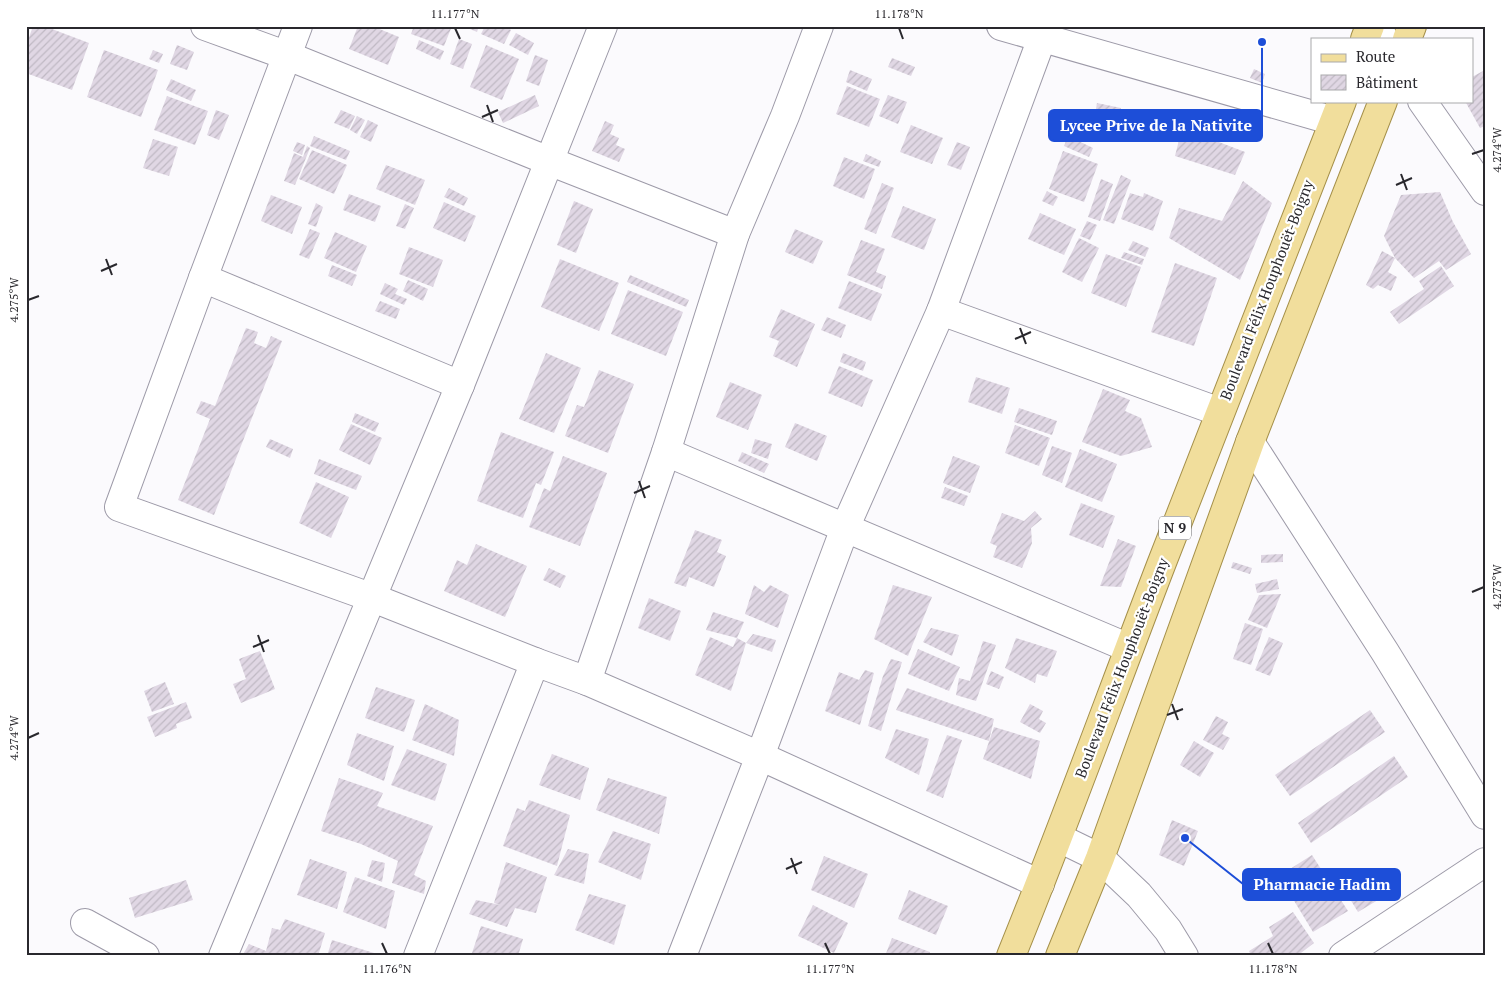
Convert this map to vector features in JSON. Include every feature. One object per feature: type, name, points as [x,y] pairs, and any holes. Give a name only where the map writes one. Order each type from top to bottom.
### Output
[{"type":"main road","points":[[1366,38],[1370,26]]},
{"type":"main road","points":[[1407,38],[1412,26]]},
{"type":"main road","points":[[1060,956],[1100,858],[1250,442],[1383,102]]},
{"type":"main road","name":"Boulevard Félix Houphouët-Boigny","points":[[1011,956],[1059,838],[1129,648],[1338,111]]},
{"type":"street","points":[[205,26],[288,56],[735,234]]},
{"type":"street","points":[[298,26],[202,278],[119,507],[372,598],[587,681],[760,756],[1040,884]]},
{"type":"street","points":[[223,956],[460,385],[603,26]]},
{"type":"street","points":[[587,681],[666,452],[735,234],[819,26]]},
{"type":"street","points":[[1001,26],[1042,38],[1338,111]]},
{"type":"street","points":[[1378,26],[1384,38]]},
{"type":"street","points":[[682,956],[760,756],[845,528],[941,311],[1042,38]]},
{"type":"street","points":[[1423,102],[1485,191]]},
{"type":"street","points":[[202,278],[460,385]]},
{"type":"street","points":[[941,311],[1220,412]]},
{"type":"street","points":[[1250,442],[1385,652],[1485,815]]},
{"type":"street","points":[[666,452],[1129,648]]},
{"type":"street","points":[[418,956],[535,662]]},
{"type":"street","points":[[1059,838],[1100,858],[1139,895],[1168,930],[1184,956]]},
{"type":"street","points":[[1343,956],[1485,862]]},
{"type":"street","points":[[84,923],[145,956]]},
{"type":"building","points":[[33,26],[44,26],[89,43],[72,90],[26,73],[26,46]]},
{"type":"building","points":[[358,26],[372,26],[399,37],[388,65],[349,49]]},
{"type":"building","points":[[414,26],[452,26],[444,46],[411,34]]},
{"type":"building","points":[[463,26],[479,26],[477,32]]},
{"type":"building","points":[[485,26],[503,26],[511,30],[504,44],[481,34]]},
{"type":"building","points":[[516,33],[534,43],[528,55],[509,45]]},
{"type":"building","points":[[459,39],[472,44],[463,69],[450,64]]},
{"type":"building","points":[[419,40],[444,51],[440,60],[416,49]]},
{"type":"building","points":[[177,45],[194,52],[187,70],[170,64]]},
{"type":"building","points":[[486,45],[519,59],[502,100],[470,87]]},
{"type":"building","points":[[104,50],[158,70],[141,117],[87,97]]},
{"type":"building","points":[[153,50],[163,54],[159,63],[149,59]]},
{"type":"building","points":[[535,55],[548,60],[539,86],[526,81]]},
{"type":"building","points":[[892,58],[915,67],[911,76],[888,67]]},
{"type":"building","points":[[1254,69],[1265,74],[1262,83],[1250,78]]},
{"type":"building","points":[[850,70],[872,79],[867,91],[846,82]]},
{"type":"building","points":[[1483,71],[1485,74],[1485,126],[1480,128],[1466,102],[1474,102],[1474,76]]},
{"type":"building","points":[[171,79],[196,90],[191,101],[166,90]]},
{"type":"building","points":[[847,86],[880,99],[869,127],[836,114]]},
{"type":"building","points":[[535,95],[539,106],[503,123],[498,112]]},
{"type":"building","points":[[888,95],[907,102],[898,124],[879,116]]},
{"type":"building","points":[[167,96],[208,111],[195,145],[154,130]]},
{"type":"building","points":[[1097,103],[1121,108],[1117,131],[1093,126]]},
{"type":"building","points":[[216,110],[229,115],[219,140],[207,135]]},
{"type":"building","points":[[341,110],[355,116],[349,129],[334,123]]},
{"type":"building","points":[[357,116],[365,120],[357,134],[350,130]]},
{"type":"building","points":[[368,120],[378,125],[371,142],[360,137]]},
{"type":"building","points":[[605,121],[614,125],[610,134],[619,138],[616,145],[625,149],[619,162],[592,151]]},
{"type":"building","points":[[911,125],[943,138],[932,164],[900,152]]},
{"type":"building","points":[[1182,128],[1245,152],[1235,175],[1175,156]]},
{"type":"building","points":[[314,136],[350,151],[346,160],[310,146]]},
{"type":"building","points":[[1068,136],[1093,148],[1089,157],[1064,146]]},
{"type":"building","points":[[153,139],[178,147],[169,176],[143,168]]},
{"type":"building","points":[[297,142],[305,145],[302,155],[293,151]]},
{"type":"building","points":[[957,142],[970,147],[961,170],[947,165]]},
{"type":"building","points":[[307,146],[310,148],[295,185],[284,181],[294,153],[303,157]]},
{"type":"building","points":[[312,150],[347,165],[334,194],[299,179]]},
{"type":"building","points":[[1063,151],[1098,164],[1084,202],[1049,189]]},
{"type":"building","points":[[866,154],[881,161],[879,167],[863,161]]},
{"type":"building","points":[[844,157],[875,169],[864,199],[833,186]]},
{"type":"building","points":[[386,165],[425,180],[415,205],[376,189]]},
{"type":"building","points":[[1121,175],[1131,180],[1114,224],[1103,220]]},
{"type":"building","points":[[1101,179],[1113,184],[1100,221],[1088,217]]},
{"type":"building","points":[[1243,181],[1272,203],[1240,280],[1169,238],[1179,208],[1222,221]]},
{"type":"building","points":[[882,183],[894,188],[876,234],[864,229]]},
{"type":"building","points":[[449,188],[468,198],[464,206],[444,197]]},
{"type":"building","points":[[1047,191],[1058,197],[1053,206],[1042,201]]},
{"type":"building","points":[[1440,192],[1453,222],[1471,254],[1446,270],[1439,261],[1414,278],[1395,258],[1384,236],[1401,195]]},
{"type":"building","points":[[1130,193],[1143,197],[1144,193],[1163,201],[1153,231],[1121,219]]},
{"type":"building","points":[[349,194],[381,206],[375,222],[343,210]]},
{"type":"building","points":[[271,195],[302,207],[292,234],[261,221]]},
{"type":"building","points":[[574,201],[593,209],[576,253],[557,245]]},
{"type":"building","points":[[444,202],[476,216],[465,242],[433,228]]},
{"type":"building","points":[[316,203],[323,207],[316,227],[308,224]]},
{"type":"building","points":[[405,204],[414,208],[405,229],[396,226]]},
{"type":"building","points":[[903,206],[936,219],[924,250],[891,237]]},
{"type":"building","points":[[1040,213],[1076,229],[1064,255],[1028,239]]},
{"type":"building","points":[[1087,221],[1097,225],[1090,240],[1080,236]]},
{"type":"building","points":[[310,229],[320,233],[309,259],[299,255]]},
{"type":"building","points":[[795,229],[823,241],[813,264],[785,252]]},
{"type":"building","points":[[335,232],[367,246],[356,272],[324,258]]},
{"type":"building","points":[[1079,238],[1099,248],[1082,282],[1062,272]]},
{"type":"building","points":[[861,240],[885,249],[876,272],[886,276],[882,289],[847,275]]},
{"type":"building","points":[[1133,241],[1149,248],[1145,257],[1128,250]]},
{"type":"building","points":[[409,247],[443,260],[433,287],[399,274]]},
{"type":"building","points":[[1382,251],[1395,258],[1388,272],[1397,277],[1391,291],[1378,285],[1373,289],[1366,285]]},
{"type":"building","points":[[1124,252],[1144,259],[1142,265],[1121,258]]},
{"type":"building","points":[[1106,254],[1141,267],[1126,307],[1091,293]]},
{"type":"building","points":[[560,259],[619,283],[599,331],[541,307]]},
{"type":"building","points":[[1175,263],[1217,278],[1194,346],[1151,332]]},
{"type":"building","points":[[332,265],[357,275],[352,286],[328,276]]},
{"type":"building","points":[[1441,266],[1454,286],[1399,324],[1390,312],[1424,289],[1419,281]]},
{"type":"building","points":[[630,275],[689,300],[686,307],[627,282]]},
{"type":"building","points":[[408,280],[428,289],[423,301],[403,291]]},
{"type":"building","points":[[849,281],[882,294],[871,321],[838,308]]},
{"type":"building","points":[[385,283],[398,289],[395,294],[407,299],[404,305],[380,294]]},
{"type":"building","points":[[628,290],[683,312],[666,356],[611,334]]},
{"type":"building","points":[[380,301],[400,309],[396,319],[375,311]]},
{"type":"building","points":[[781,309],[815,324],[797,367],[773,356],[779,341],[769,337]]},
{"type":"building","points":[[827,317],[846,325],[841,338],[821,330]]},
{"type":"building","points":[[246,328],[258,332],[254,343],[266,348],[271,336],[282,341],[214,515],[178,500],[210,419],[196,413],[201,401],[215,406]]},
{"type":"building","points":[[546,353],[581,368],[554,433],[519,419]]},
{"type":"building","points":[[843,353],[866,362],[863,371],[840,362]]},
{"type":"building","points":[[839,366],[873,380],[862,407],[828,393]]},
{"type":"building","points":[[599,370],[634,384],[608,453],[565,436],[577,405],[584,407]]},
{"type":"building","points":[[976,377],[1010,388],[1002,414],[968,402]]},
{"type":"building","points":[[730,382],[762,395],[748,430],[716,417]]},
{"type":"building","points":[[1103,389],[1130,400],[1125,411],[1141,418],[1152,447],[1121,456],[1082,442]]},
{"type":"building","points":[[1019,408],[1057,421],[1052,435],[1014,422]]},
{"type":"building","points":[[355,413],[379,423],[375,432],[352,422]]},
{"type":"building","points":[[795,423],[827,436],[817,461],[785,447]]},
{"type":"building","points":[[351,424],[382,438],[370,465],[339,450]]},
{"type":"building","points":[[1015,425],[1050,438],[1039,466],[1005,453]]},
{"type":"building","points":[[501,432],[554,452],[541,485],[536,483],[523,518],[477,501]]},
{"type":"building","points":[[270,439],[293,449],[290,458],[266,447]]},
{"type":"building","points":[[755,439],[772,444],[768,459],[751,453]]},
{"type":"building","points":[[1052,446],[1072,453],[1062,483],[1042,475]]},
{"type":"building","points":[[1080,449],[1117,464],[1102,502],[1065,487]]},
{"type":"building","points":[[742,452],[769,464],[764,473],[738,461]]},
{"type":"building","points":[[563,456],[607,473],[580,546],[529,527],[544,488],[550,491]]},
{"type":"building","points":[[953,456],[980,466],[970,493],[943,483]]},
{"type":"building","points":[[319,459],[362,476],[356,490],[314,474]]},
{"type":"building","points":[[316,482],[349,497],[331,538],[299,523]]},
{"type":"building","points":[[945,487],[968,496],[964,506],[941,498]]},
{"type":"building","points":[[1081,503],[1115,516],[1103,548],[1069,535]]},
{"type":"building","points":[[1035,511],[1042,519],[1031,528],[1032,543],[1022,568],[993,557],[997,546],[990,543],[1002,513],[1024,521]]},
{"type":"building","points":[[695,530],[722,540],[717,552],[726,556],[714,587],[689,577],[686,587],[674,583]]},
{"type":"building","points":[[1118,539],[1136,546],[1121,587],[1100,586]]},
{"type":"building","points":[[476,544],[527,566],[505,617],[444,591],[457,560],[467,565]]},
{"type":"building","points":[[1283,554],[1283,562],[1261,563],[1261,555]]},
{"type":"building","points":[[1233,562],[1252,568],[1250,574],[1231,568]]},
{"type":"building","points":[[549,568],[566,576],[560,588],[543,580]]},
{"type":"building","points":[[1277,579],[1279,589],[1257,593],[1255,584]]},
{"type":"building","points":[[754,585],[764,592],[770,585],[789,595],[778,628],[745,614]]},
{"type":"building","points":[[893,585],[932,597],[908,656],[874,639]]},
{"type":"building","points":[[1281,594],[1267,628],[1248,620],[1259,595]]},
{"type":"building","points":[[649,598],[681,611],[670,641],[638,628]]},
{"type":"building","points":[[713,612],[744,622],[737,638],[706,630]]},
{"type":"building","points":[[1245,623],[1263,629],[1251,665],[1233,659]]},
{"type":"building","points":[[931,628],[959,635],[952,656],[923,642]]},
{"type":"building","points":[[753,634],[776,640],[772,652],[746,643]]},
{"type":"building","points":[[710,637],[733,647],[737,638],[746,643],[731,691],[695,675]]},
{"type":"building","points":[[1269,637],[1283,643],[1270,676],[1255,670]]},
{"type":"building","points":[[1016,638],[1057,651],[1047,677],[1037,674],[1035,683],[1005,668]]},
{"type":"building","points":[[983,641],[996,645],[976,701],[956,695],[959,678],[970,681]]},
{"type":"building","points":[[918,649],[960,667],[949,691],[908,674]]},
{"type":"building","points":[[260,651],[275,689],[241,703],[233,684],[246,679],[239,659]]},
{"type":"building","points":[[891,659],[902,662],[881,731],[868,726],[883,676]]},
{"type":"building","points":[[865,670],[874,673],[860,725],[825,711],[839,672],[859,680]]},
{"type":"building","points":[[991,671],[1004,677],[999,689],[986,684]]},
{"type":"building","points":[[165,682],[174,704],[152,712],[144,691]]},
{"type":"building","points":[[376,687],[415,700],[404,732],[365,718]]},
{"type":"building","points":[[907,688],[994,719],[989,741],[896,710]]},
{"type":"building","points":[[186,702],[192,718],[176,724],[177,728],[155,737],[147,717]]},
{"type":"building","points":[[425,704],[459,720],[454,756],[412,740]]},
{"type":"building","points":[[1030,704],[1043,711],[1039,719],[1046,723],[1040,733],[1020,722]]},
{"type":"building","points":[[1370,710],[1385,732],[1290,796],[1275,775]]},
{"type":"building","points":[[1216,716],[1228,722],[1222,734],[1230,738],[1223,750],[1203,740]]},
{"type":"building","points":[[994,727],[1040,741],[1031,779],[983,759]]},
{"type":"building","points":[[896,729],[929,739],[919,775],[885,758]]},
{"type":"building","points":[[357,733],[394,746],[384,781],[347,765]]},
{"type":"building","points":[[947,735],[962,740],[943,798],[926,791]]},
{"type":"building","points":[[1194,741],[1214,753],[1200,777],[1180,765]]},
{"type":"building","points":[[407,749],[447,764],[435,801],[391,785]]},
{"type":"building","points":[[552,754],[589,768],[580,800],[539,785]]},
{"type":"building","points":[[1394,756],[1408,777],[1311,843],[1298,823]]},
{"type":"building","points":[[339,778],[383,793],[377,806],[433,826],[414,875],[426,881],[424,894],[392,883],[398,861],[361,844],[321,831]]},
{"type":"building","points":[[608,778],[667,797],[659,834],[596,810]]},
{"type":"building","points":[[529,800],[570,815],[557,866],[503,846],[517,808],[525,811]]},
{"type":"building","points":[[1172,820],[1198,831],[1184,866],[1159,855]]},
{"type":"building","points":[[613,831],[651,844],[641,880],[598,862]]},
{"type":"building","points":[[568,849],[589,854],[584,884],[554,875]]},
{"type":"building","points":[[1312,855],[1348,911],[1313,932],[1279,876]]},
{"type":"building","points":[[824,856],[868,874],[854,908],[811,890]]},
{"type":"building","points":[[310,859],[347,872],[337,909],[297,895]]},
{"type":"building","points":[[372,860],[385,863],[382,882],[367,876]]},
{"type":"building","points":[[506,862],[547,877],[536,913],[515,908],[507,927],[469,914],[476,900],[500,905],[494,903]]},
{"type":"building","points":[[1371,876],[1383,897],[1358,912],[1345,891]]},
{"type":"building","points":[[355,877],[395,891],[386,929],[343,912]]},
{"type":"building","points":[[186,880],[193,900],[135,918],[129,898]]},
{"type":"building","points":[[909,890],[948,906],[936,935],[898,919]]},
{"type":"building","points":[[589,894],[626,905],[614,945],[575,930]]},
{"type":"building","points":[[813,905],[848,923],[834,953],[798,936]]},
{"type":"building","points":[[1293,912],[1314,943],[1297,956],[1251,956],[1249,951],[1273,936],[1269,927]]},
{"type":"building","points":[[285,919],[325,933],[318,956],[242,956],[249,944],[266,951],[272,928],[280,930]]},
{"type":"building","points":[[481,926],[523,939],[518,956],[471,956]]},
{"type":"building","points":[[892,938],[930,952],[928,956],[885,956]]},
{"type":"building","points":[[332,940],[374,953],[373,956],[327,956]]},
{"type":"place","name":"Lycee Prive de la Nativite","points":[[1262,42]]},
{"type":"place","name":"Pharmacie Hadim","points":[[1185,838]]}]
